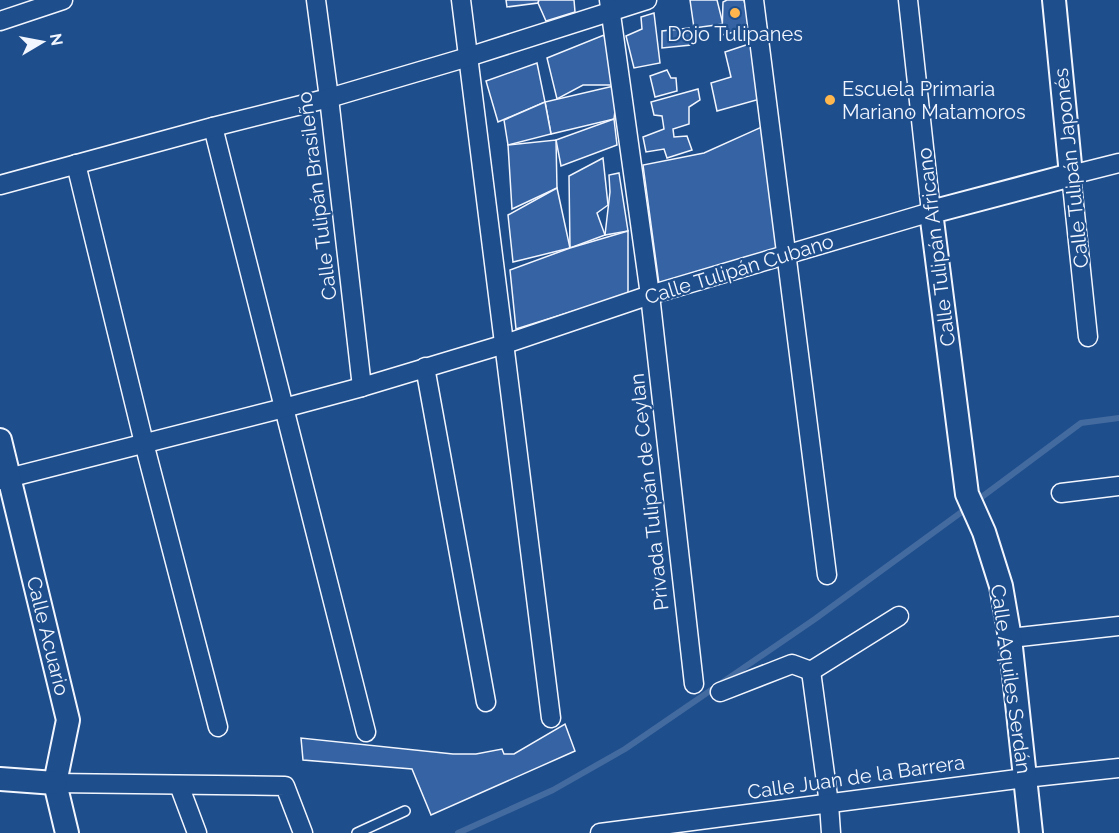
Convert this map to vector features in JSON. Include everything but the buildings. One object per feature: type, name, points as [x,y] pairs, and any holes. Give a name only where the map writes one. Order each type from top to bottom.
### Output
[{"type":"street","points":[[0,21],[63,0]]},
{"type":"street","name":"Calle Tulipán Brasileño","points":[[316,0],[362,387]]},
{"type":"street","points":[[461,0],[551,717]]},
{"type":"street","points":[[0,185],[329,98],[468,57],[610,6],[647,0]]},
{"type":"street","points":[[754,0],[827,575]]},
{"type":"street","name":"Calle Tulipán Africano","points":[[908,0],[967,494]]},
{"type":"street","name":"Calle Tulipán Japonés","points":[[1054,0],[1088,337]]},
{"type":"street","name":"Privada Tulipán de Ceylan","points":[[610,6],[650,295],[694,684]]},
{"type":"street","points":[[213,128],[366,732]]},
{"type":"street","name":"Calle Tulipán Cubano","points":[[4,479],[362,387],[787,254],[932,212],[1119,163]]},
{"type":"street","points":[[76,164],[144,443],[218,727]]},
{"type":"street","points":[[425,367],[486,702]]},
{"type":"street","name":"Calle Acuario","points":[[0,441],[4,479],[68,720],[55,783],[67,833]]},
{"type":"street","points":[[1061,493],[1119,486]]},
{"type":"street","name":"Calle Aquiles Serdán","points":[[967,494],[984,532],[1001,586],[1010,638],[1031,833]]},
{"type":"street","points":[[811,671],[899,616]]},
{"type":"street","points":[[1010,638],[1119,626]]},
{"type":"street","points":[[720,692],[792,664],[811,671]]},
{"type":"street","points":[[811,671],[831,833]]},
{"type":"street","name":"Calle Juan de la Barrera","points":[[600,833],[1119,768]]},
{"type":"street","points":[[0,779],[55,783],[285,786],[303,833]]},
{"type":"street","points":[[179,785],[197,833]]},
{"type":"lane","points":[[357,833],[405,811]]},
{"type":"waterway","points":[[975,502],[1081,423],[1119,418]]},
{"type":"waterway","points":[[458,833],[553,790],[625,749],[815,619],[967,508]]},
{"type":"place","name":"Dojo Tulipanes","points":[[735,13]]},
{"type":"place","name":"Escuela Primaria Mariano Matamoros","points":[[830,100]]}]
